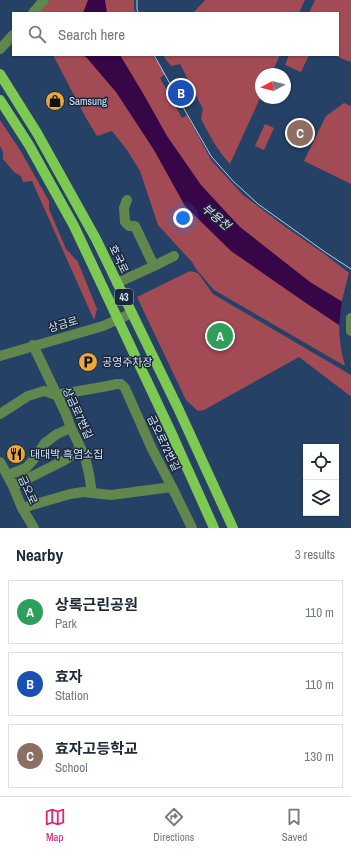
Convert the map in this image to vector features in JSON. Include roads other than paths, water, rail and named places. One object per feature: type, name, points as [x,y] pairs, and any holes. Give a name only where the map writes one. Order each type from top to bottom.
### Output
[{"type":"main road","name":"호국로","points":[[0,74],[37,132],[96,239],[178,408],[233,528]]},
{"type":"main road","name":"43","points":[[0,100],[28,145],[74,226],[171,432],[214,528]]},
{"type":"street","points":[[34,12],[44,0]]},
{"type":"street","points":[[0,49],[12,36]]},
{"type":"street","points":[[127,200],[124,208],[125,222],[129,226],[135,226],[154,266]]},
{"type":"street","points":[[117,283],[174,256]]},
{"type":"street","name":"상금로","points":[[0,356],[103,326],[132,313]]},
{"type":"street","points":[[351,318],[351,331]]},
{"type":"street","name":"상금로7번길","points":[[34,345],[81,449],[86,463],[92,492]]},
{"type":"street","name":"금오로72번길","points":[[22,508],[82,492],[111,495],[172,487],[121,384],[56,395]]},
{"type":"street","points":[[0,414],[28,396],[44,391],[56,395]]},
{"type":"street","points":[[8,475],[26,468],[45,442],[57,434],[71,428]]},
{"type":"street","points":[[13,486],[64,461],[81,449]]},
{"type":"street","name":"금오로","points":[[0,462],[8,475],[22,508],[34,528]]},
{"type":"street","points":[[172,487],[192,528]]},
{"type":"water","points":[[88,0],[105,0],[107,12],[83,12]]},
{"type":"water","name":"부용천","points":[[84,56],[121,56],[167,136],[201,185],[240,227],[310,282],[351,307],[351,333],[231,251],[185,206],[154,150],[116,92]]},
{"type":"tram line","points":[[137,0],[138,12]]},
{"type":"tram line","points":[[155,56],[211,156],[233,181],[258,204],[351,269]]},
{"type":"place","name":"효자","points":[[181,93]]},
{"type":"place","name":"Samsung","points":[[55,101]]},
{"type":"place","name":"효자고등학교","points":[[300,133]]},
{"type":"place","name":"상록근린공원","points":[[220,336]]},
{"type":"place","name":"공영주차장","points":[[88,362]]},
{"type":"place","name":"대대박 흑염소집","points":[[16,454]]}]
